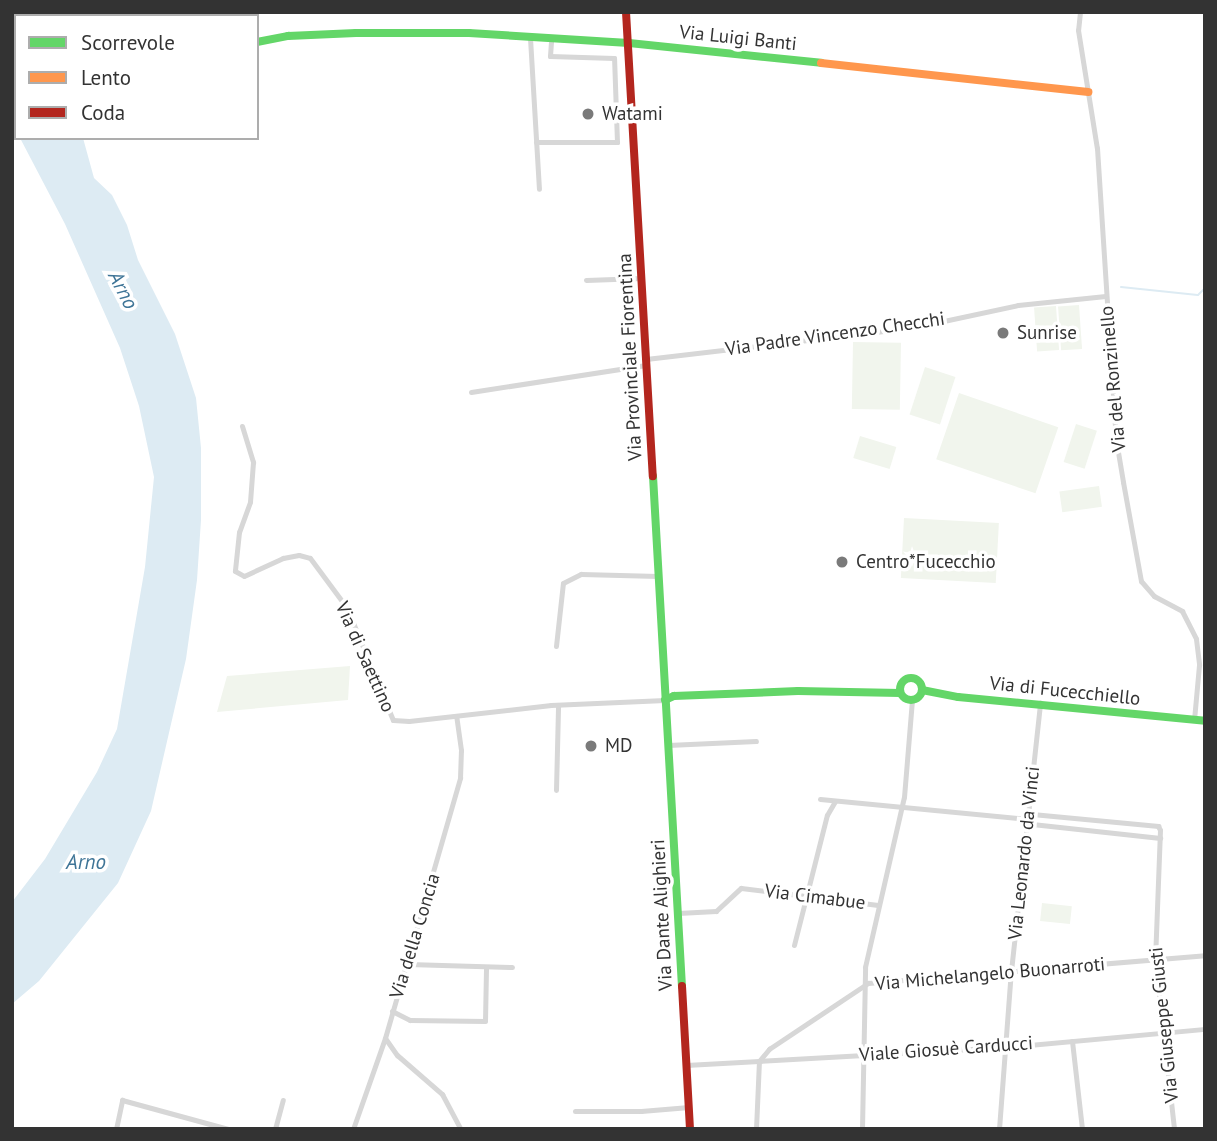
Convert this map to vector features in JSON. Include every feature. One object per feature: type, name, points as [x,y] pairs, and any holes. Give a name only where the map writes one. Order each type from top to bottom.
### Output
[{"type":"main road","name":"Via Provinciale Fiorentina","points":[[626,12],[665,700]]},
{"type":"main road","name":"Via Luigi Banti","points":[[259,42],[288,36],[356,33],[468,33],[629,43],[1088,92]]},
{"type":"main road","name":"Via di Fucecchiello","points":[[665,700],[674,696],[798,691],[900,692],[902,682],[909,678],[918,681],[922,690],[958,697],[1205,721]]},
{"type":"main road","points":[[900,692],[912,700],[917,698],[922,690]]},
{"type":"main road","name":"Via Dante Alighieri","points":[[665,700],[690,1129]]},
{"type":"street","name":"Via del Ronzinello","points":[[1080,12],[1078,30],[1097,148],[1116,440],[1141,581],[1154,596],[1182,611],[1192,630],[1199,665],[1194,720]]},
{"type":"street","points":[[530,38],[539,189]]},
{"type":"street","points":[[551,40],[550,56],[614,58],[617,142]]},
{"type":"street","points":[[536,142],[634,142]]},
{"type":"street","points":[[586,281],[642,278]]},
{"type":"street","name":"Via Padre Vincenzo Checchi","points":[[471,392],[646,362],[911,328],[1018,305],[1106,296]]},
{"type":"street","name":"Via di Saettino","points":[[242,426],[253,462],[250,502],[239,532],[235,571],[244,576],[283,558],[299,555],[310,558],[347,608],[390,717],[400,722],[558,706],[665,700]]},
{"type":"street","points":[[556,646],[563,583],[581,574],[658,576]]},
{"type":"street","points":[[862,1129],[863,987],[878,905],[901,808],[912,700]]},
{"type":"street","name":"Via Leonardo da Vinci","points":[[999,1129],[1011,971],[1041,703]]},
{"type":"street","points":[[556,790],[558,706]]},
{"type":"street","name":"Via della Concia","points":[[353,1129],[408,964],[460,778],[461,750],[456,716]]},
{"type":"street","points":[[668,745],[756,741]]},
{"type":"street","points":[[820,799],[1027,819],[1032,824],[1160,838],[1158,827],[1032,814],[1027,819]]},
{"type":"street","points":[[794,945],[827,815],[835,801]]},
{"type":"street","name":"Via Giuseppe Giusti","points":[[1160,838],[1155,960],[1174,1129]]},
{"type":"street","name":"Via Cimabue","points":[[678,913],[716,911],[741,888],[878,905]]},
{"type":"street","name":"Via Michelangelo Buonarroti","points":[[759,1061],[769,1049],[863,987],[876,982],[1205,955]]},
{"type":"street","points":[[408,964],[512,967]]},
{"type":"street","points":[[392,1011],[410,1020],[485,1021],[486,967]]},
{"type":"street","name":"Viale Giosuè Carducci","points":[[686,1065],[1006,1047],[1205,1029]]},
{"type":"street","points":[[385,1038],[397,1055],[442,1094],[461,1129]]},
{"type":"street","points":[[1072,1041],[1082,1129]]},
{"type":"street","points":[[756,1129],[759,1061]]},
{"type":"street","points":[[116,1129],[122,1100],[228,1129]]},
{"type":"street","points":[[275,1129],[283,1100]]},
{"type":"street","points":[[575,1111],[641,1111],[688,1107]]},
{"type":"street","points":[[191,1129],[194,1119]]},
{"type":"shaded area","points":[[1079,305],[1082,349],[1061,350],[1058,306]]},
{"type":"shaded area","points":[[1056,306],[1059,350],[1037,351],[1034,308]]},
{"type":"shaded area","points":[[853,342],[901,343],[900,410],[852,409]]},
{"type":"shaded area","points":[[925,367],[955,377],[940,424],[910,415]]},
{"type":"shaded area","points":[[959,393],[1058,427],[1035,493],[936,459]]},
{"type":"shaded area","points":[[1076,424],[1097,431],[1085,469],[1064,462]]},
{"type":"shaded area","points":[[860,436],[896,447],[890,469],[853,458]]},
{"type":"shaded area","points":[[1099,486],[1102,507],[1062,512],[1059,492]]},
{"type":"shaded area","points":[[904,518],[999,523],[996,583],[901,578]]},
{"type":"shaded area","points":[[350,666],[348,700],[217,712],[227,676]]},
{"type":"shaded area","points":[[1042,903],[1072,906],[1070,924],[1040,921]]},
{"type":"water","points":[[12,12],[29,12],[31,14],[14,14],[14,126]]},
{"type":"water","name":"Arno","points":[[21,140],[84,140],[94,178],[112,195],[127,225],[138,260],[175,334],[196,398],[201,448],[201,520],[197,580],[186,659],[151,811],[118,883],[39,981],[12,1004],[12,902],[45,859],[97,772],[117,729],[145,567],[154,477],[139,406],[120,348],[65,224]]},
{"type":"waterway","points":[[1121,287],[1198,295],[1205,288]]},
{"type":"traffic: fast","points":[[259,42],[288,36],[356,33],[469,33],[629,43],[821,63]]},
{"type":"traffic: fast","points":[[653,476],[682,986]]},
{"type":"traffic: fast","points":[[911,678],[919,681],[922,689],[919,697],[911,700],[903,697],[900,689],[903,681],[911,678]]},
{"type":"traffic: fast","points":[[922,690],[958,697],[1205,721]]},
{"type":"traffic: fast","points":[[665,700],[674,696],[798,691],[900,693]]},
{"type":"traffic: slow","points":[[821,63],[1088,92]]},
{"type":"traffic: jam","points":[[626,12],[653,476]]},
{"type":"traffic: jam","points":[[682,986],[690,1129]]},
{"type":"place","name":"Watami","points":[[588,114]]},
{"type":"place","name":"Sunrise","points":[[1003,333]]},
{"type":"place","name":"Centro*Fucecchio","points":[[842,562]]},
{"type":"place","name":"MD","points":[[591,746]]}]
